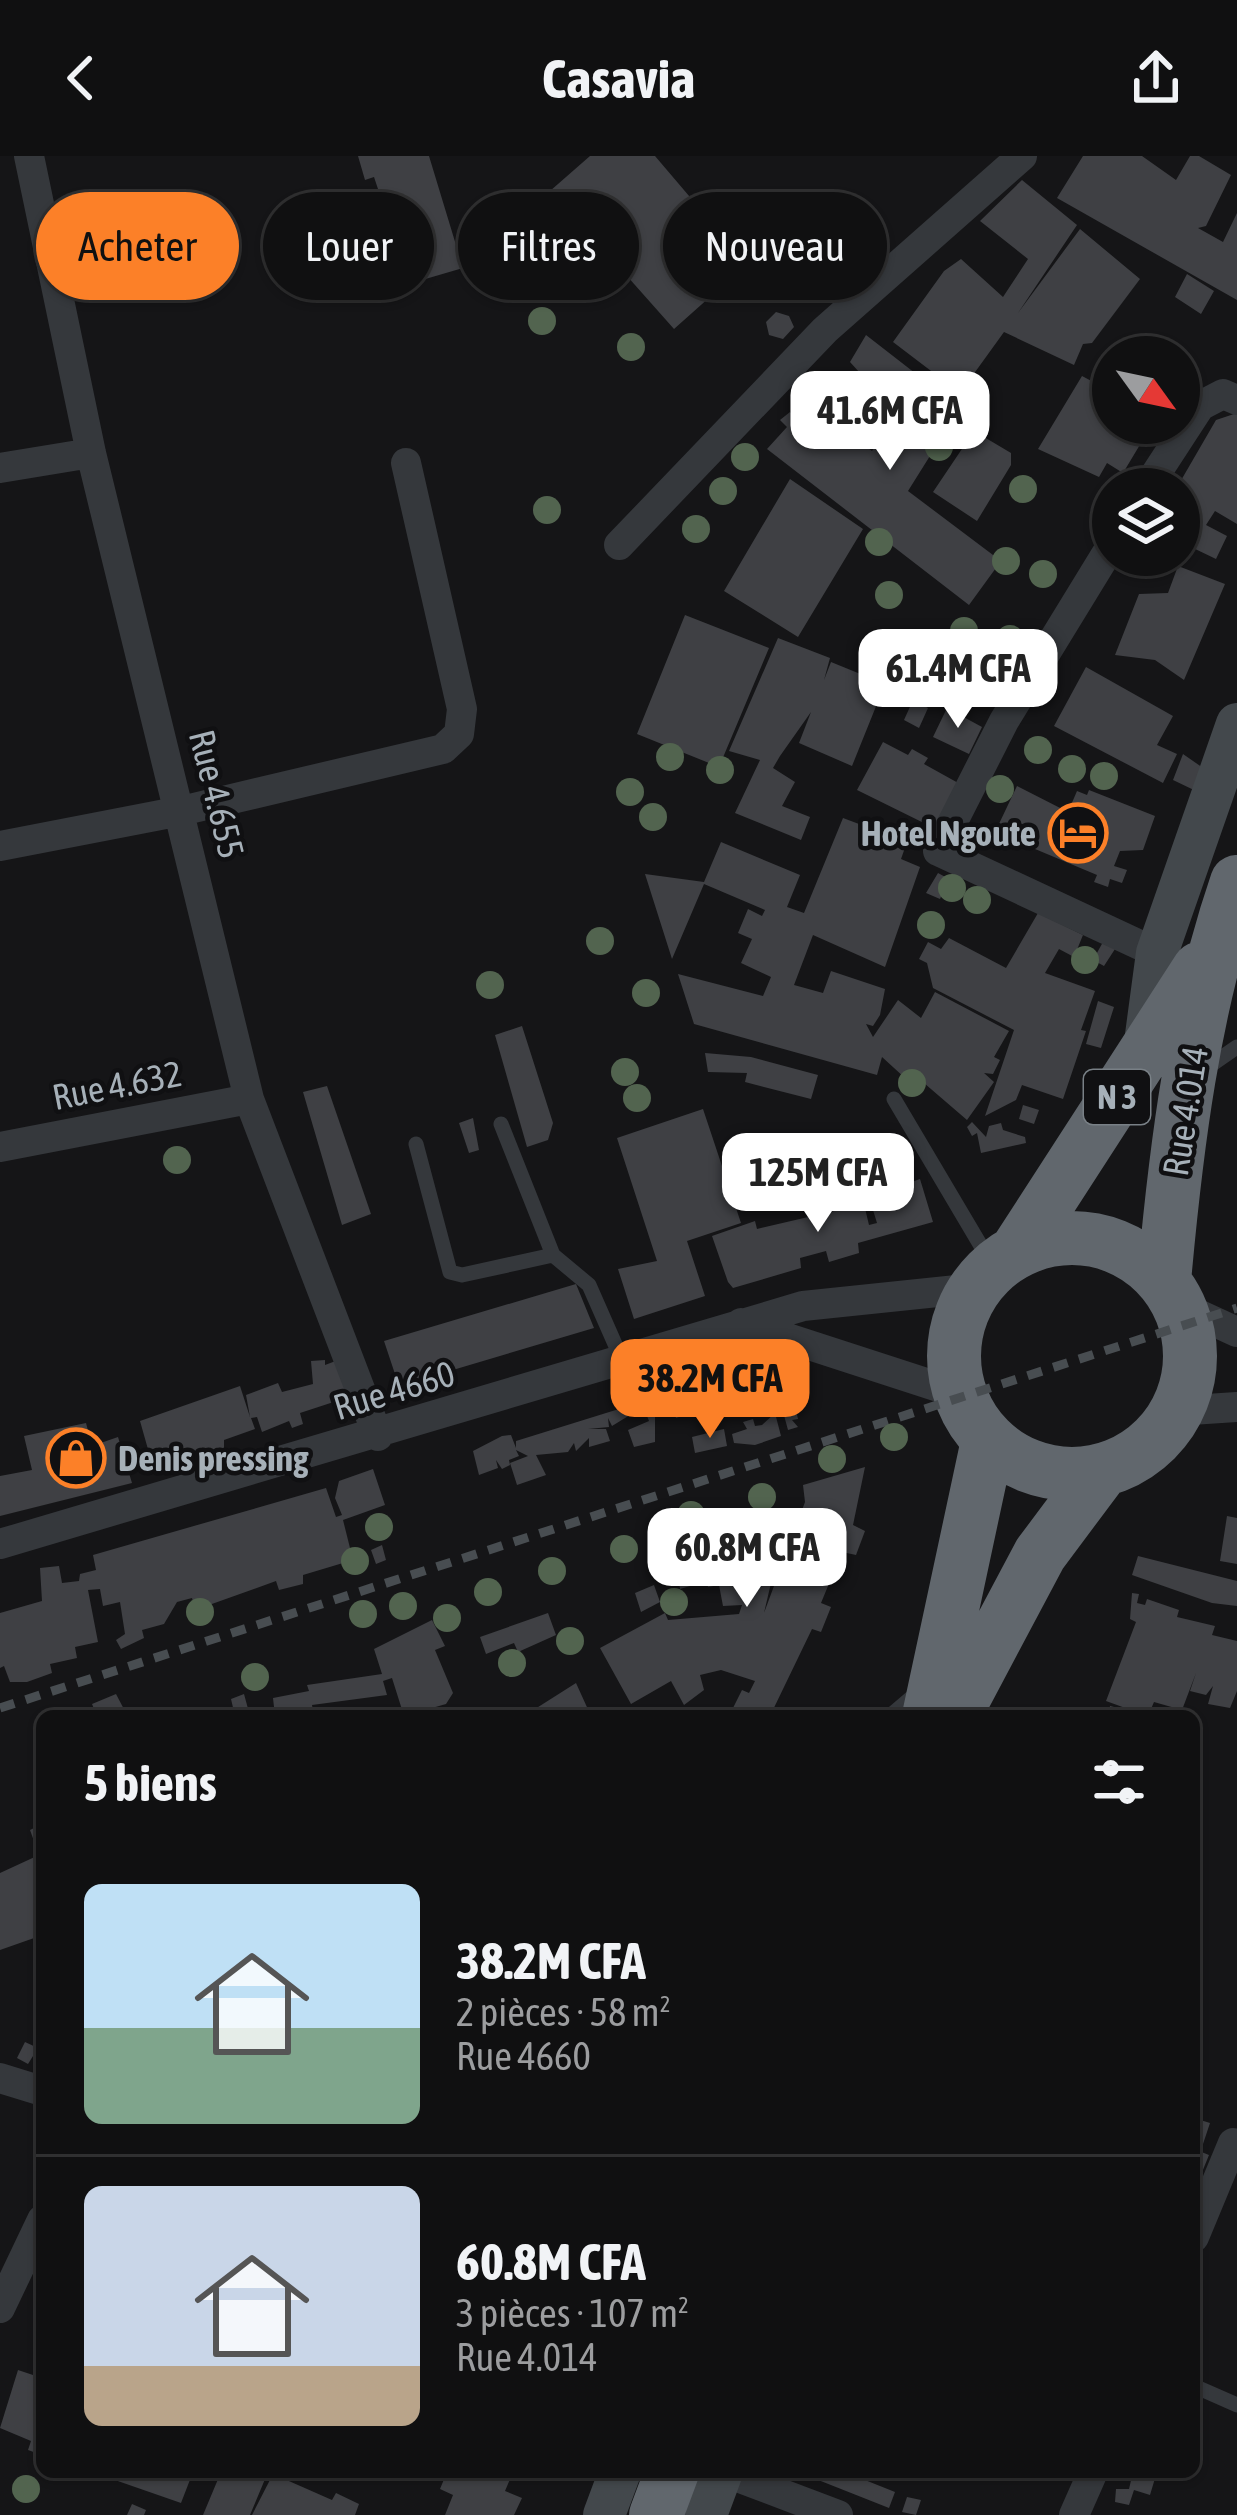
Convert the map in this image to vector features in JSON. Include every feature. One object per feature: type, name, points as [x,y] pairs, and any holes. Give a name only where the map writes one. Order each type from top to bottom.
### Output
[{"type":"highway","name":"Rue 4.014","points":[[995,1270],[1166,1068],[1227,957],[1237,882]]},
{"type":"highway","name":"Rue 4.014","points":[[1166,1068],[1171,1293]]},
{"type":"highway","points":[[944,1691],[1102,1471],[1145,1449],[1177,1411],[1190,1354],[1171,1293],[1121,1248],[1095,1240],[1055,1240],[995,1270],[955,1339],[960,1394],[988,1441],[1041,1470],[1102,1471]]},
{"type":"highway","points":[[944,1691],[988,1441]]},
{"type":"highway","points":[[656,2515],[670,2478]]},
{"type":"main road","points":[[1166,1068],[1157,953],[1237,724]]},
{"type":"main road","points":[[604,2515],[618,2478]]},
{"type":"main road","points":[[706,2515],[721,2478]]},
{"type":"street","name":"Rue 4.655","points":[[29,156],[91,453],[249,1100],[378,1436]]},
{"type":"street","points":[[619,544],[825,330],[1022,156]]},
{"type":"street","points":[[1160,468],[1200,406],[1223,394],[1237,400]]},
{"type":"street","points":[[0,468],[91,453]]},
{"type":"street","points":[[0,846],[181,811],[443,749],[459,734],[462,709],[406,463]]},
{"type":"street","points":[[1093,576],[1004,721],[938,851],[1157,953]]},
{"type":"street","name":"Rue 4.632","points":[[0,1147],[249,1100]]},
{"type":"street","name":"Rue 4660","points":[[0,1544],[378,1436],[741,1323],[803,1306],[995,1270]]},
{"type":"street","points":[[1171,1293],[1237,1332]]},
{"type":"street","points":[[741,1323],[960,1394]]},
{"type":"street","points":[[1177,1411],[1237,1407]]},
{"type":"street","points":[[0,2078],[36,2089]]},
{"type":"street","points":[[1200,2223],[1233,2143]]},
{"type":"street","points":[[1,2301],[36,2232]]},
{"type":"street","points":[[739,2478],[838,2515]]},
{"type":"street","points":[[1074,2515],[1090,2478]]},
{"type":"lane","points":[[1166,1068],[1237,1047]]},
{"type":"lane","points":[[894,1099],[995,1270]]},
{"type":"lane","points":[[501,1124],[553,1255],[589,1285],[622,1360]]},
{"type":"lane","points":[[416,1144],[450,1271],[462,1275],[553,1255]]},
{"type":"lane","points":[[903,1710],[944,1691]]},
{"type":"lane","points":[[1200,2389],[1237,2404]]},
{"type":"building","points":[[358,156],[429,156],[458,252],[458,269],[434,276],[434,192],[379,192],[374,177],[365,180]]},
{"type":"building","points":[[590,156],[655,156],[686,192],[663,192],[663,300],[707,300],[674,329],[639,290],[639,192],[549,192]]},
{"type":"building","points":[[1083,156],[1142,156],[1176,180],[1190,156],[1199,156],[1231,175],[1206,226],[1198,228],[1223,242],[1237,213],[1237,300],[1057,198]]},
{"type":"building","points":[[1022,180],[1077,225],[1018,313],[1080,229],[1140,279],[1097,336],[1092,336],[1092,343],[1083,344],[1074,365],[1004,332],[960,393],[893,342],[944,271],[961,259],[1003,297],[1028,259],[980,221]]},
{"type":"building","points":[[1187,274],[1214,291],[1201,314],[1175,297]]},
{"type":"building","points":[[776,312],[789,316],[794,327],[783,339],[769,335],[766,322]]},
{"type":"building","points":[[866,335],[960,408],[908,491],[1001,561],[969,605],[767,449],[787,427],[780,420],[790,412],[795,418],[809,403],[872,451],[905,402],[873,378],[869,383],[850,362]]},
{"type":"building","points":[[1082,376],[1092,381],[1092,444],[1140,444],[1126,468],[1107,463],[1104,468],[1092,468],[1092,474],[1038,449]]},
{"type":"building","points":[[1237,413],[1237,524],[1215,511],[1206,525],[1227,536],[1216,559],[1200,551],[1200,468],[1188,468],[1216,420]]},
{"type":"building","points":[[974,431],[1011,453],[1011,465],[977,521],[933,492]]},
{"type":"building","points":[[790,479],[863,529],[798,637],[724,591]]},
{"type":"building","points":[[1200,574],[1225,584],[1184,680],[1155,660],[1115,655],[1139,594],[1168,593],[1174,576]]},
{"type":"building","points":[[685,615],[769,648],[719,767],[637,734]]},
{"type":"building","points":[[778,638],[830,658],[824,680],[831,662],[885,684],[852,766],[799,743],[811,712],[773,768],[795,782],[782,806],[810,817],[801,840],[735,813],[760,760],[729,751]]},
{"type":"building","points":[[1086,667],[1173,716],[1157,745],[1177,754],[1163,783],[1054,726]]},
{"type":"building","points":[[913,700],[928,708],[919,728],[904,720]]},
{"type":"building","points":[[947,708],[982,727],[969,754],[933,737]]},
{"type":"building","points":[[883,742],[908,755],[912,749],[928,758],[924,764],[960,784],[936,829],[857,790]]},
{"type":"building","points":[[1183,754],[1206,770],[1196,791],[1173,780]]},
{"type":"building","name":"Hotel Ngoute","points":[[1017,786],[1068,812],[1077,791],[1087,795],[1089,790],[1155,816],[1143,850],[1120,851],[1114,866],[1127,870],[1122,883],[1110,879],[1108,887],[1094,882],[1097,875],[1016,841],[1018,837],[997,828]]},
{"type":"building","points":[[843,818],[907,842],[901,859],[920,867],[885,967],[813,935],[794,985],[823,993],[831,971],[885,989],[880,1015],[873,1026],[866,1024],[873,1037],[898,1000],[921,1018],[935,992],[1009,1031],[994,1057],[1000,1060],[993,1074],[984,1073],[994,1082],[967,1120],[910,1071],[905,1078],[882,1057],[877,1075],[694,1024],[678,974],[763,996],[771,977],[741,963],[752,939],[738,933],[748,909],[762,916],[765,910],[704,884],[672,959],[645,874],[704,882],[721,842],[800,875],[787,907],[804,913]]},
{"type":"building","points":[[938,873],[949,879],[940,899],[926,893]]},
{"type":"building","points":[[1038,913],[1083,935],[1074,957],[1059,949],[1045,973],[1095,991],[1081,1030],[1086,1031],[1063,1099],[1022,1085],[1016,1100],[985,1116],[1014,1030],[933,988],[927,963],[919,959],[928,942],[941,949],[949,938],[1006,968]]},
{"type":"building","points":[[1103,942],[1115,949],[1104,966],[1093,960]]},
{"type":"building","points":[[1098,1001],[1114,1007],[1101,1048],[1086,1044]]},
{"type":"building","points":[[522,1026],[553,1123],[548,1140],[527,1147],[495,1035]]},
{"type":"building","points":[[705,1053],[751,1057],[818,1075],[811,1099],[745,1082],[747,1073],[708,1072]]},
{"type":"building","points":[[327,1086],[371,1214],[342,1225],[303,1092]]},
{"type":"building","points":[[1023,1105],[1039,1110],[1034,1124],[1019,1119]]},
{"type":"building","points":[[703,1109],[741,1223],[687,1241],[705,1296],[634,1319],[618,1269],[657,1261],[617,1138]]},
{"type":"building","points":[[473,1118],[479,1150],[469,1153],[459,1123]]},
{"type":"building","points":[[972,1122],[986,1137],[989,1126],[1001,1123],[1003,1130],[1025,1137],[1026,1143],[981,1153],[977,1133],[972,1136],[967,1127]]},
{"type":"building","points":[[920,1179],[933,1222],[858,1243],[859,1253],[829,1262],[826,1251],[800,1258],[801,1268],[733,1288],[728,1282],[712,1236],[755,1221],[757,1229],[864,1204],[869,1225],[877,1223],[869,1197]]},
{"type":"building","points":[[576,1284],[594,1328],[399,1386],[384,1341]]},
{"type":"building","points":[[341,1359],[352,1396],[300,1413],[303,1424],[292,1428],[289,1421],[262,1432],[257,1417],[251,1418],[255,1429],[224,1440],[224,1448],[153,1467],[140,1421],[240,1386],[250,1417],[246,1395],[278,1383],[282,1392],[313,1384],[311,1361],[325,1360],[325,1365]]},
{"type":"building","points":[[761,1364],[759,1376],[741,1380],[749,1382],[751,1393],[733,1398],[727,1390],[711,1390],[706,1392],[712,1411],[701,1415],[698,1405],[690,1408],[688,1403],[685,1415],[676,1418],[673,1409],[655,1414],[655,1442],[634,1447],[628,1430],[649,1421],[647,1416],[630,1415],[612,1426],[608,1418],[609,1427],[588,1429],[606,1429],[610,1441],[589,1447],[589,1438],[576,1451],[574,1443],[568,1452],[536,1455],[546,1475],[517,1485],[510,1463],[528,1456],[516,1450],[519,1456],[509,1460],[510,1465],[502,1469],[496,1460],[498,1468],[479,1475],[473,1451],[502,1436],[511,1435],[516,1448],[516,1441],[635,1404],[667,1388],[679,1390]]},
{"type":"building","points":[[790,1407],[790,1414],[796,1410],[798,1419],[792,1420],[798,1427],[788,1430],[782,1408]]},
{"type":"building","points":[[775,1413],[781,1436],[755,1445],[734,1443],[732,1434],[747,1429],[743,1422],[753,1419],[755,1426],[762,1425]]},
{"type":"building","name":"Denis pressing","points":[[86,1423],[92,1446],[118,1437],[132,1483],[0,1516],[0,1476],[32,1470],[24,1436]]},
{"type":"building","points":[[724,1429],[727,1446],[695,1453],[692,1437]]},
{"type":"building","points":[[865,1467],[853,1525],[865,1531],[856,1555],[842,1552],[821,1603],[831,1607],[821,1632],[812,1629],[773,1710],[732,1710],[742,1690],[749,1693],[755,1681],[721,1670],[700,1675],[704,1690],[684,1705],[671,1681],[631,1704],[600,1648],[665,1613],[668,1620],[739,1614],[742,1605],[723,1606],[719,1585],[708,1587],[707,1581],[680,1589],[675,1554],[730,1540],[737,1574],[719,1579],[720,1584],[741,1582],[740,1592],[748,1590],[756,1564],[774,1570],[764,1613],[805,1502],[803,1485]]},
{"type":"building","points":[[373,1469],[385,1505],[343,1520],[353,1560],[303,1575],[303,1584],[279,1590],[276,1581],[195,1610],[192,1598],[177,1602],[164,1624],[142,1630],[144,1638],[121,1649],[116,1640],[125,1634],[120,1602],[103,1606],[100,1589],[88,1590],[98,1642],[75,1647],[77,1658],[50,1664],[52,1673],[27,1682],[10,1682],[4,1666],[0,1668],[0,1613],[42,1601],[40,1568],[59,1566],[62,1583],[79,1581],[80,1574],[96,1570],[93,1555],[326,1488],[336,1517],[342,1515],[335,1498],[339,1481]]},
{"type":"building","points":[[1227,1516],[1237,1518],[1237,1564],[1220,1561]]},
{"type":"building","points":[[382,1545],[386,1560],[376,1564],[371,1550]]},
{"type":"building","points":[[1138,1556],[1237,1581],[1237,1606],[1212,1603],[1132,1575]]},
{"type":"building","points":[[654,1585],[660,1602],[641,1612],[635,1593]]},
{"type":"building","points":[[1132,1593],[1139,1594],[1137,1603],[1145,1605],[1147,1599],[1179,1610],[1177,1617],[1215,1626],[1212,1635],[1237,1641],[1237,1691],[1230,1708],[1208,1704],[1213,1686],[1206,1695],[1190,1691],[1196,1673],[1182,1710],[1154,1702],[1151,1710],[1131,1710],[1106,1701],[1136,1622],[1130,1619]]},
{"type":"building","points":[[548,1613],[556,1635],[518,1652],[514,1643],[486,1654],[480,1637]]},
{"type":"building","points":[[432,1620],[445,1646],[435,1650],[453,1693],[446,1704],[402,1710],[392,1678],[383,1681],[387,1695],[312,1705],[313,1710],[274,1710],[273,1698],[309,1691],[307,1685],[382,1674],[374,1649]]},
{"type":"building","points":[[576,1683],[588,1710],[533,1710]]},
{"type":"building","points":[[116,1694],[124,1710],[94,1710],[92,1704]]},
{"type":"building","points":[[244,1694],[248,1710],[234,1710],[231,1699]]},
{"type":"building","points":[[36,1856],[36,1937],[0,1950],[0,1873]]},
{"type":"building","points":[[25,2042],[36,2047],[28,2064],[17,2058]]},
{"type":"building","points":[[1200,2120],[1210,2123],[1200,2143]]},
{"type":"building","points":[[1200,2151],[1209,2155],[1200,2177]]},
{"type":"building","points":[[18,2370],[36,2376],[36,2453],[28,2450],[31,2441],[0,2428]]},
{"type":"building","points":[[112,2478],[191,2478],[181,2503]]},
{"type":"building","points":[[218,2478],[265,2478],[250,2515],[203,2515]]},
{"type":"building","points":[[271,2478],[282,2478],[332,2500],[336,2493],[359,2504],[355,2515],[252,2515]]},
{"type":"building","points":[[445,2478],[510,2478],[505,2491],[522,2498],[514,2515],[445,2515],[453,2495],[440,2489]]},
{"type":"building","points":[[813,2478],[860,2478],[895,2492],[889,2508]]},
{"type":"building","points":[[1132,2478],[1155,2478],[1150,2495],[1134,2490],[1129,2505],[1115,2502],[1116,2489],[1129,2489]]},
{"type":"building","points":[[907,2497],[921,2500],[916,2515],[902,2512]]},
{"type":"building","points":[[132,2504],[146,2510],[144,2515],[127,2515]]},
{"type":"railway","points":[[0,1708],[1237,1308]]},
{"type":"place","name":"Hotel Ngoute","points":[[1078,833]]},
{"type":"place","name":"Denis pressing","points":[[76,1458]]}]
